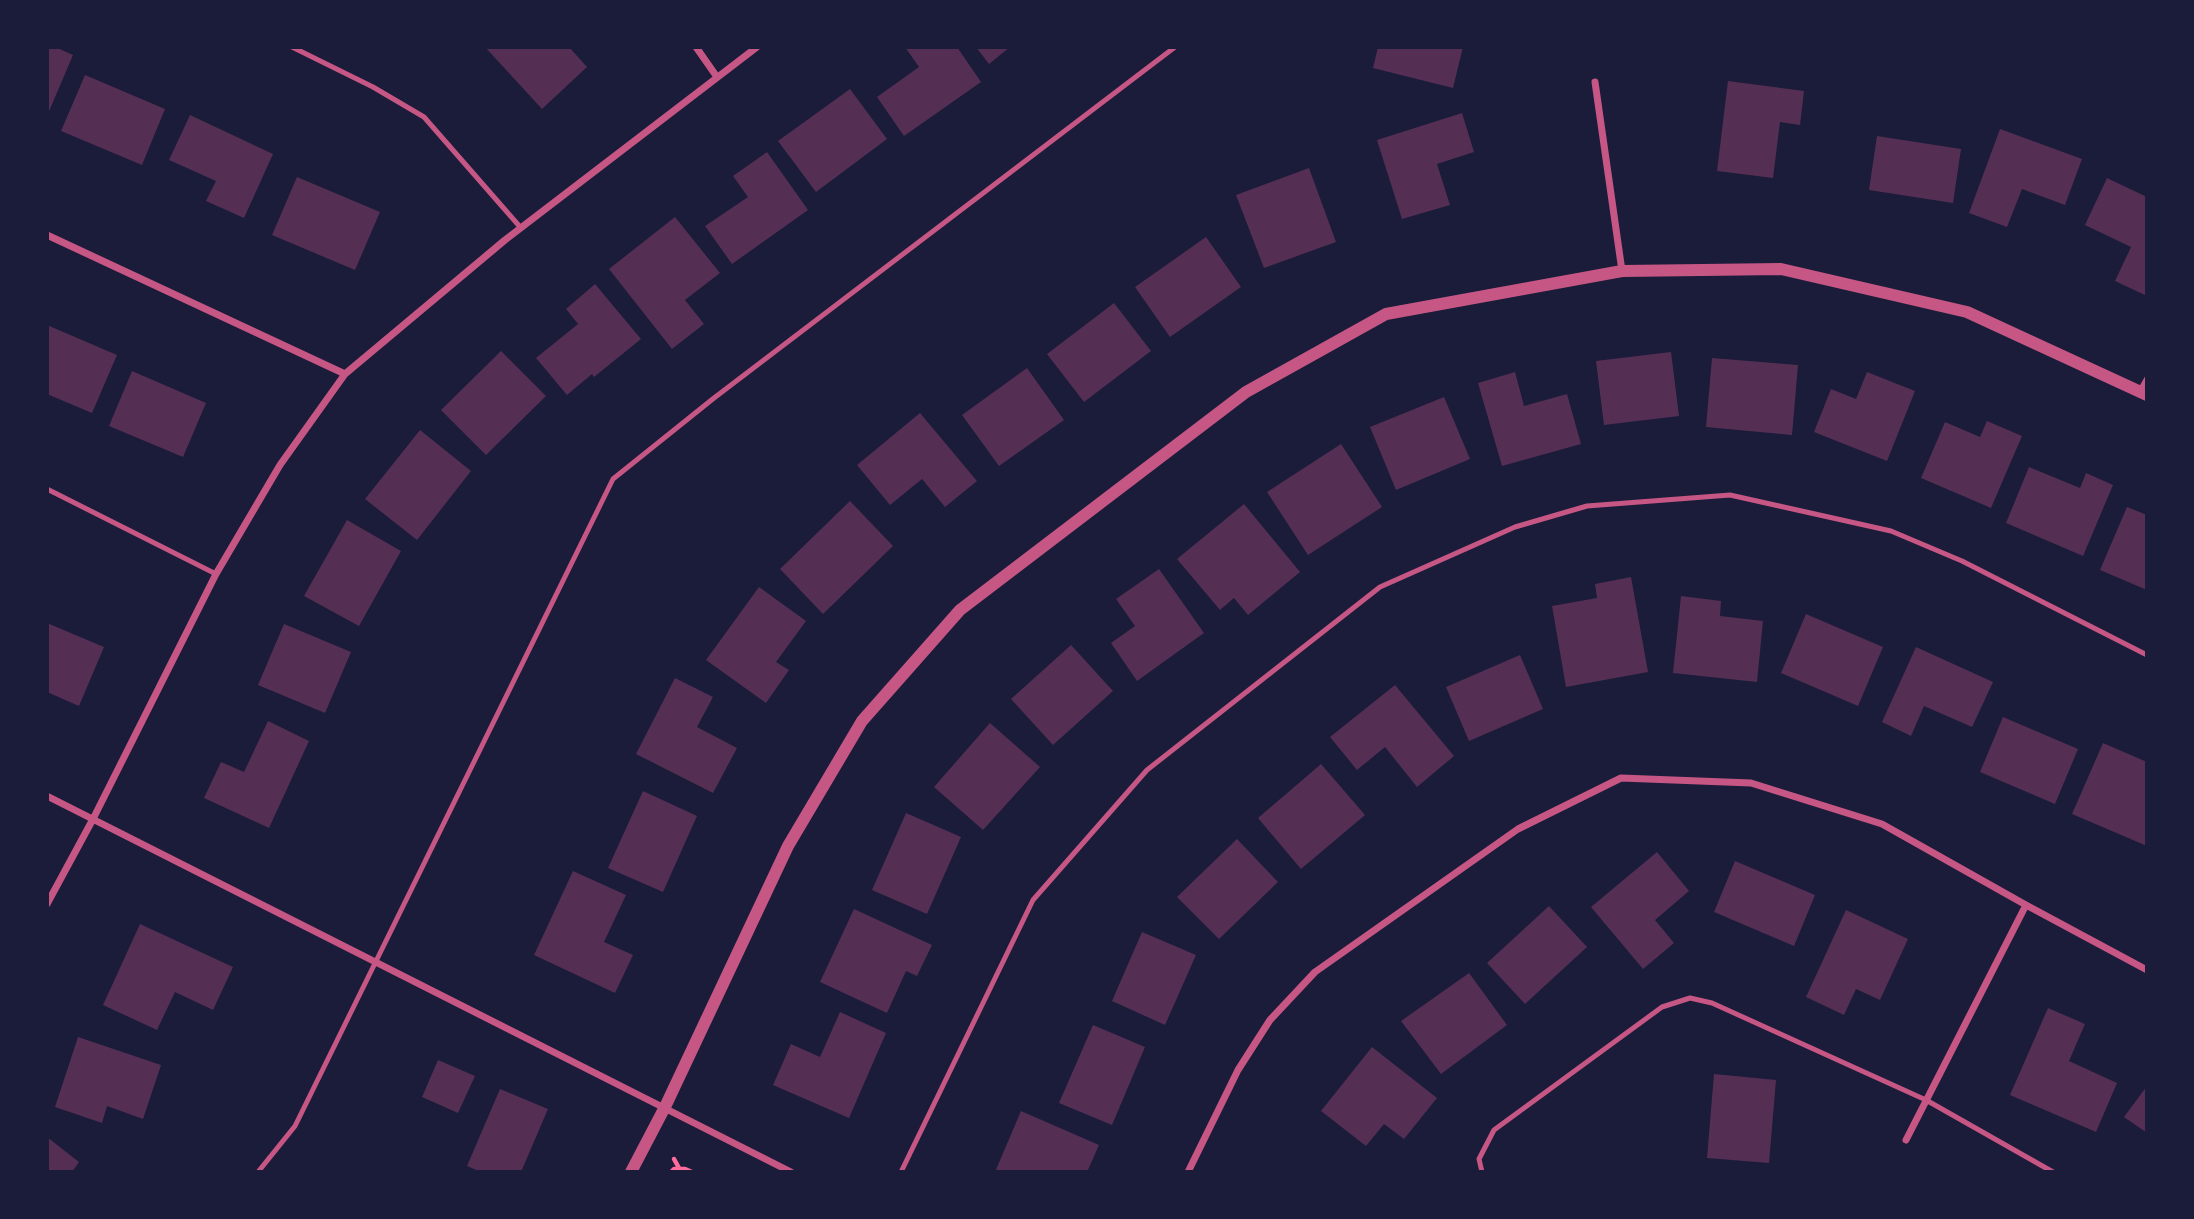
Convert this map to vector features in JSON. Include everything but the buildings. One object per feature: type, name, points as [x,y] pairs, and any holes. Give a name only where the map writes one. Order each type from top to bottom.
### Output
[{"type":"street","points":[[696,47],[717,77]]},
{"type":"street","points":[[47,904],[93,819],[216,574],[280,465],[345,374],[521,228],[757,47]]},
{"type":"street","points":[[1595,82],[1622,271]]},
{"type":"street","points":[[47,235],[345,374]]},
{"type":"street","points":[[631,1172],[788,846],[862,721],[960,610],[1246,392],[1386,314],[1622,271],[1781,269],[1967,312],[2143,393]]},
{"type":"street","points":[[1188,1172],[1244,1060],[1270,1020],[1315,972],[1518,829],[1621,778],[1751,783],[1882,824],[2147,970]]},
{"type":"street","points":[[47,796],[791,1172]]},
{"type":"street","points":[[1906,1140],[2026,905]]},
{"type":"lane","points":[[292,47],[373,87],[424,117],[521,228]]},
{"type":"lane","points":[[258,1172],[295,1126],[613,479],[735,382],[1175,47]]},
{"type":"lane","points":[[2143,393],[2147,378]]},
{"type":"lane","points":[[47,489],[216,574]]},
{"type":"lane","points":[[901,1172],[1033,900],[1147,770],[1380,587],[1515,527],[1587,506],[1730,495],[1891,531],[1962,561],[2147,655]]},
{"type":"lane","points":[[1482,1172],[1479,1159],[1494,1130],[1661,1007],[1690,998],[1712,1003],[1926,1100],[2053,1172]]},
{"type":"path","points":[[674,1159],[679,1168]]},
{"type":"path","points":[[671,1172],[679,1168],[692,1172]]}]
